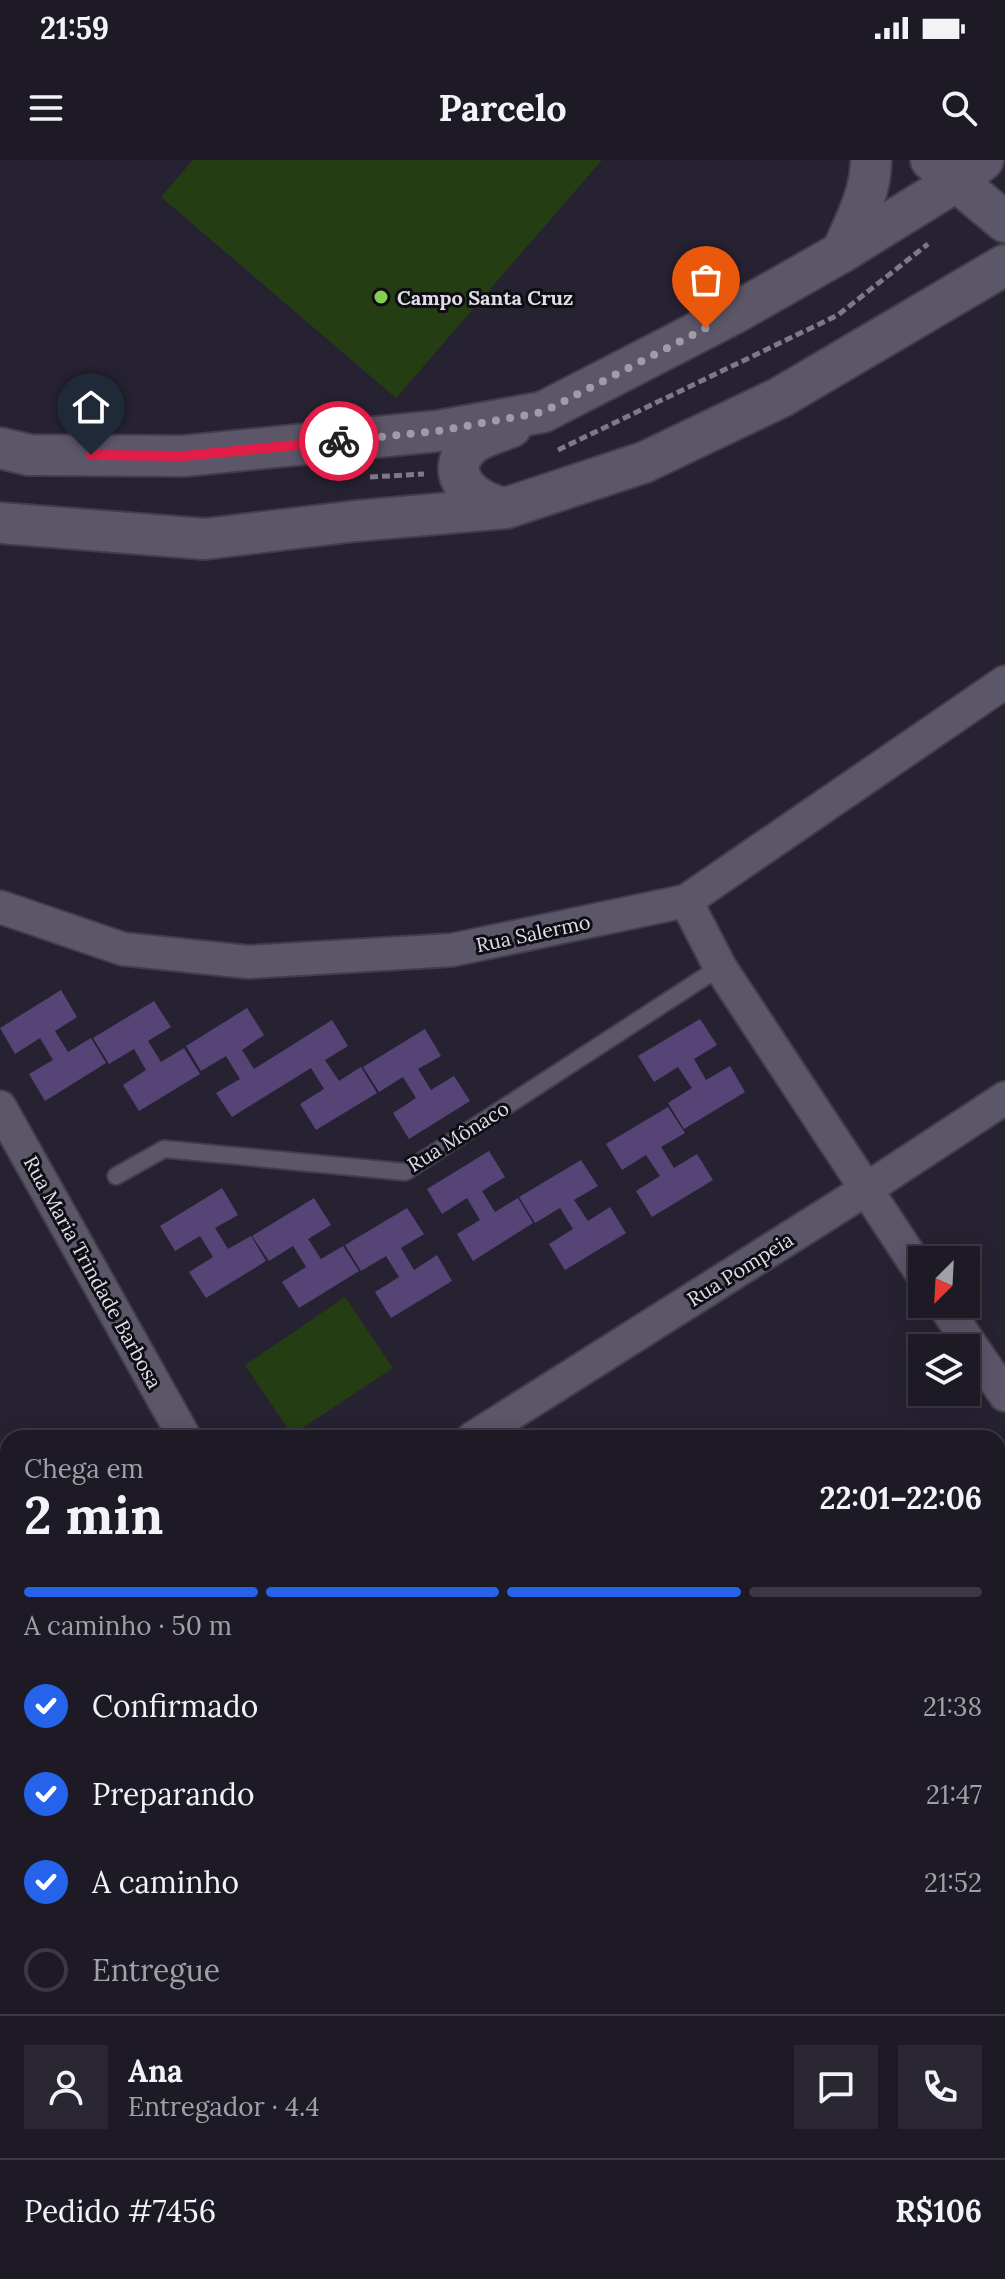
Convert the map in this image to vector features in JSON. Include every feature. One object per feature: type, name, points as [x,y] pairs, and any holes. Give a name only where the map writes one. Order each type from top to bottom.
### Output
[{"type":"street","points":[[842,252],[866,195],[871,178],[871,160]]},
{"type":"street","points":[[506,508],[484,503],[461,481],[460,461],[471,444],[543,412],[733,314],[842,252],[956,167],[1005,222]]},
{"type":"street","points":[[0,523],[205,539],[356,521],[506,508],[645,462],[781,397],[1005,265]]},
{"type":"street","points":[[0,448],[29,455],[184,456],[438,431],[543,412]]},
{"type":"street","name":"Rua Salermo","points":[[0,907],[123,949],[248,962],[452,950],[686,901],[1005,682]]},
{"type":"street","points":[[686,901],[720,967],[908,1253]]},
{"type":"street","name":"Rua Pompeia","points":[[486,1430],[1005,1098]]},
{"type":"street","name":"Rua Maria Trindade Barbosa","points":[[0,1107],[181,1430]]},
{"type":"street","points":[[953,1318],[1005,1395]]},
{"type":"lane","name":"Rua Mônaco","points":[[116,1176],[164,1149],[405,1172],[720,967]]},
{"type":"green space","name":"Campo Santa Cruz","points":[[193,160],[602,160],[396,398],[161,197]]},
{"type":"green space","points":[[345,1297],[393,1368],[300,1430],[289,1430],[245,1365]]},
{"type":"building","points":[[61,990],[77,1017],[55,1031],[68,1052],[91,1038],[106,1063],[45,1101],[29,1074],[53,1060],[40,1038],[15,1054],[0,1028]]},
{"type":"building","points":[[154,1001],[171,1027],[148,1041],[161,1062],[184,1048],[200,1074],[139,1111],[123,1085],[146,1070],[134,1049],[109,1064],[93,1038]]},
{"type":"building","points":[[247,1008],[264,1035],[242,1050],[254,1069],[332,1020],[348,1046],[325,1060],[339,1081],[361,1067],[377,1093],[316,1130],[300,1104],[324,1089],[311,1068],[232,1117],[216,1093],[240,1079],[226,1056],[201,1071],[186,1046]]},
{"type":"building","points":[[700,1019],[717,1045],[694,1059],[706,1080],[730,1066],[745,1092],[684,1129],[668,1103],[692,1088],[678,1067],[654,1082],[638,1056]]},
{"type":"building","points":[[425,1029],[441,1056],[418,1069],[431,1090],[454,1076],[470,1101],[409,1139],[393,1113],[416,1098],[403,1077],[379,1092],[363,1067]]},
{"type":"building","points":[[668,1107],[685,1133],[661,1147],[674,1168],[697,1154],[713,1180],[652,1217],[636,1191],[660,1176],[646,1155],[622,1170],[606,1144]]},
{"type":"building","points":[[489,1151],[505,1177],[482,1191],[495,1212],[518,1198],[533,1223],[473,1261],[457,1234],[480,1220],[467,1198],[442,1214],[427,1189]]},
{"type":"building","points":[[581,1160],[598,1186],[574,1200],[588,1221],[610,1207],[626,1233],[565,1270],[549,1244],[573,1229],[560,1208],[535,1223],[519,1197]]},
{"type":"building","points":[[222,1188],[238,1215],[215,1228],[228,1249],[251,1236],[266,1261],[206,1298],[189,1272],[213,1257],[200,1236],[175,1251],[160,1226]]},
{"type":"building","points":[[314,1198],[331,1225],[308,1239],[321,1259],[343,1246],[359,1271],[299,1308],[282,1282],[306,1267],[293,1246],[269,1261],[252,1236]]},
{"type":"building","points":[[407,1208],[424,1234],[401,1248],[414,1270],[437,1255],[452,1281],[391,1318],[375,1292],[399,1277],[386,1256],[361,1271],[345,1245]]},
{"type":"way so far","points":[[339,441],[438,431],[543,412],[706,328]]},
{"type":"place","name":"Campo Santa Cruz","points":[[381,297]]},
{"type":"route","points":[[91,455],[184,456],[339,441]]}]
